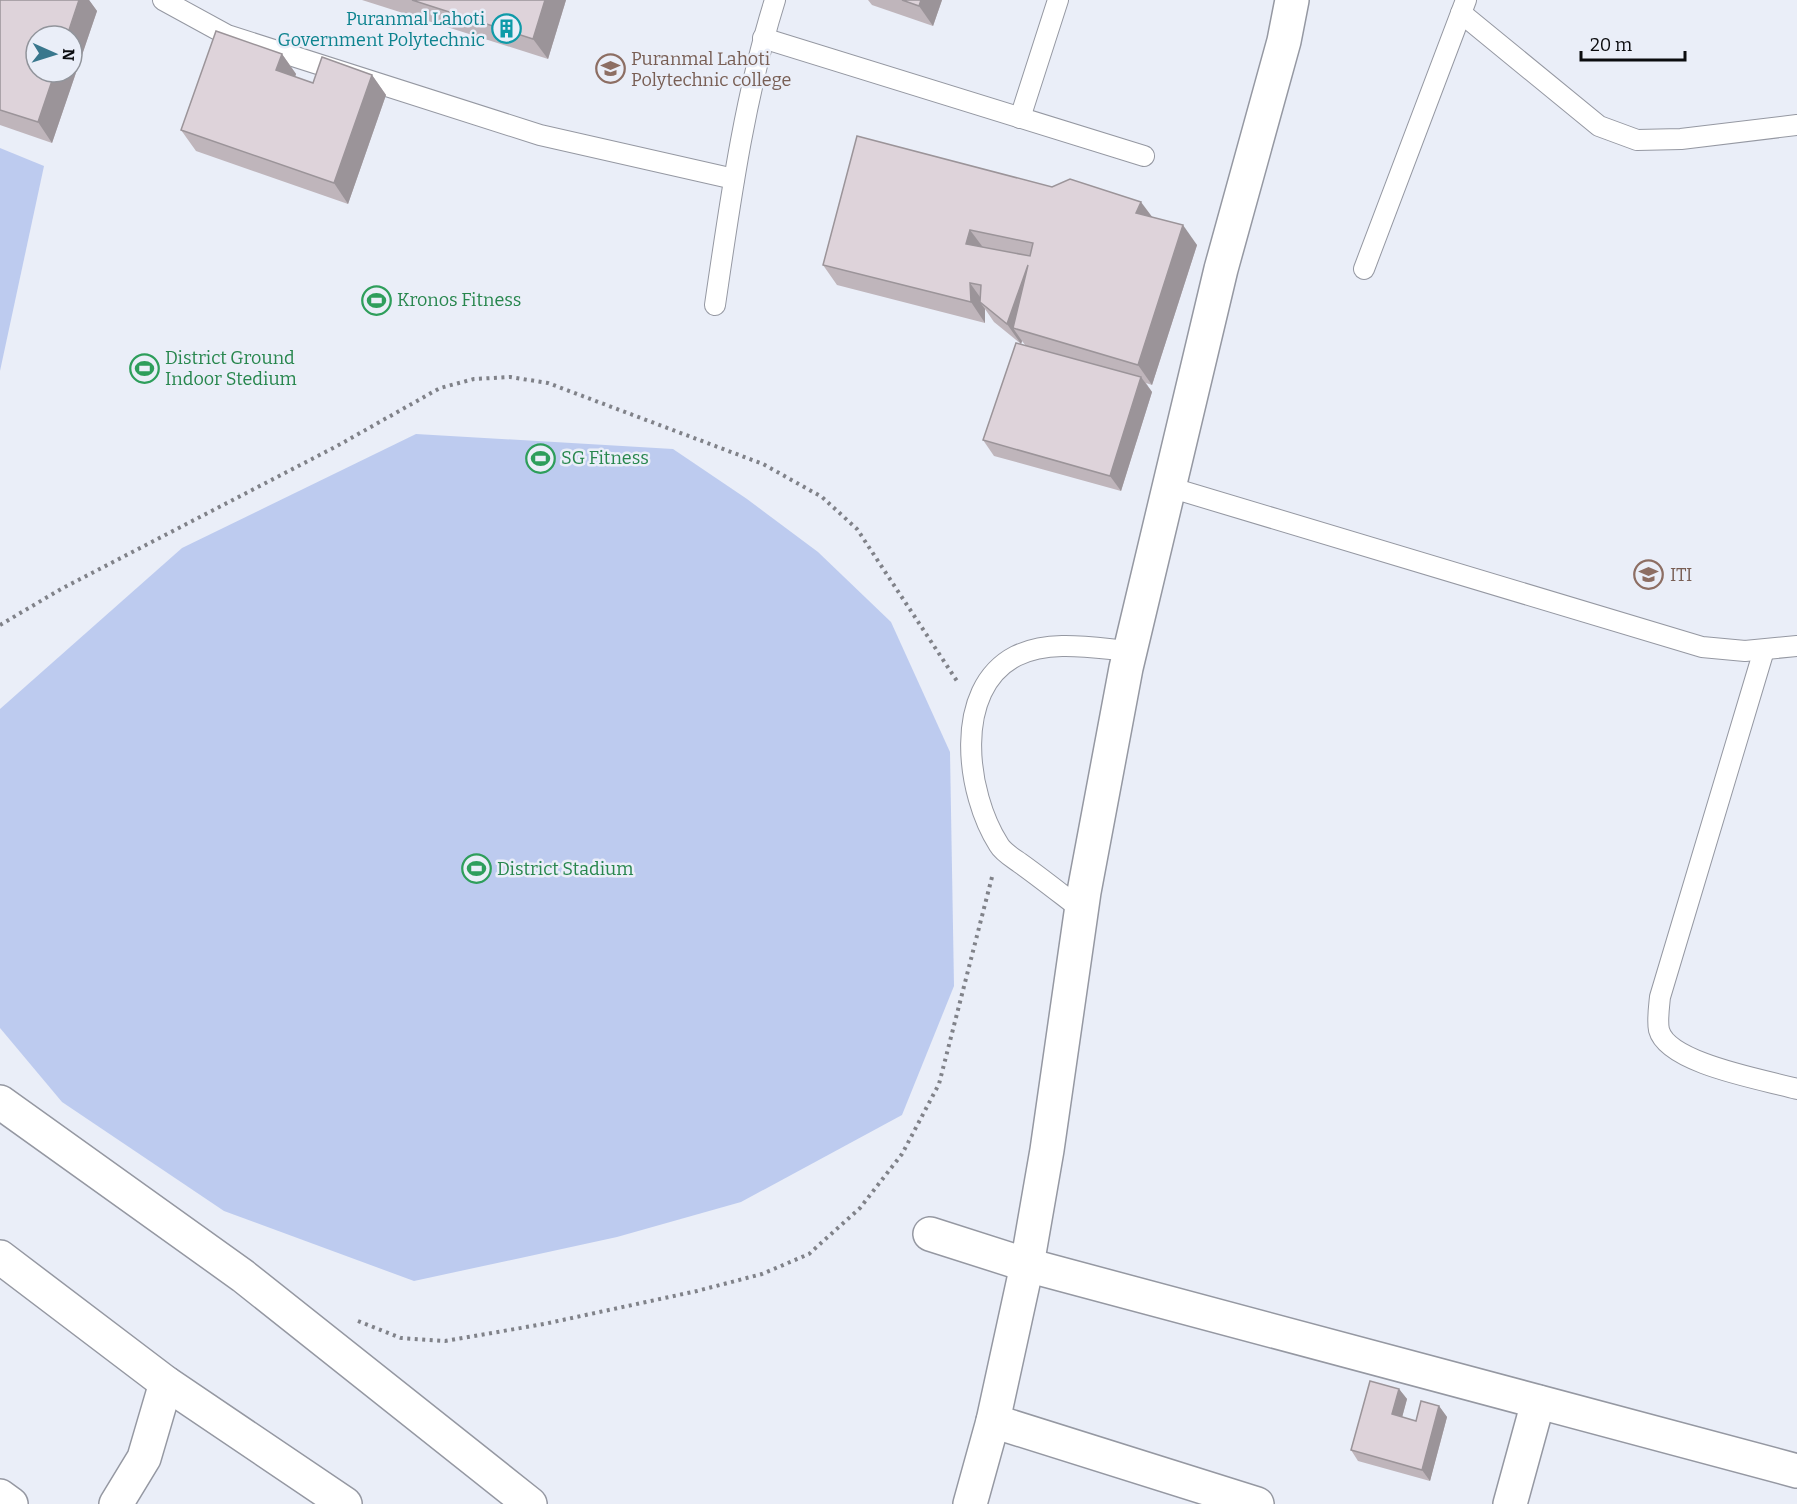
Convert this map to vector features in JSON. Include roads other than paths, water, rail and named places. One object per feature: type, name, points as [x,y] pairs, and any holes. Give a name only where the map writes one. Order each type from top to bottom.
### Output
[{"type":"street","points":[[970,1504],[993,1421],[1027,1265],[1047,1150],[1082,910],[1130,651],[1221,269],[1284,41],[1292,0]]},
{"type":"street","points":[[0,1102],[243,1276],[530,1504]]},
{"type":"street","points":[[930,1234],[1027,1265],[1797,1471]]},
{"type":"street","points":[[0,1257],[166,1383],[345,1504]]},
{"type":"street","points":[[116,1504],[144,1458],[166,1383]]},
{"type":"street","points":[[1510,1504],[1538,1402]]},
{"type":"street","points":[[993,1421],[1257,1504]]},
{"type":"street","points":[[0,1496],[11,1504]]},
{"type":"lane","points":[[163,0],[227,35],[540,135],[734,179]]},
{"type":"lane","points":[[715,305],[734,179],[763,38],[775,0]]},
{"type":"lane","points":[[1020,117],[1058,0]]},
{"type":"lane","points":[[1364,269],[1463,7],[1599,126],[1637,140],[1681,139],[1797,125]]},
{"type":"lane","points":[[763,38],[1144,156]]},
{"type":"lane","points":[[1169,487],[1702,647],[1745,651],[1797,646]]},
{"type":"lane","points":[[1082,910],[1000,847],[984,815],[974,785],[970,741],[976,709],[989,678],[1016,656],[1042,648],[1070,646],[1130,651]]},
{"type":"lane","points":[[1764,650],[1659,997],[1659,1030],[1670,1047],[1697,1062],[1797,1089]]},
{"type":"place","name":"Puranmal Lahoti Government Polytechnic","points":[[506,29]]},
{"type":"place","name":"Puranmal Lahoti Polytechnic college","points":[[610,69]]},
{"type":"place","name":"Kronos Fitness","points":[[376,300]]},
{"type":"place","name":"District Ground Indoor Stedium","points":[[144,368]]},
{"type":"place","name":"SG Fitness","points":[[540,458]]},
{"type":"place","name":"ITI","points":[[1649,575]]},
{"type":"place","name":"District Stadium","points":[[476,869]]}]
